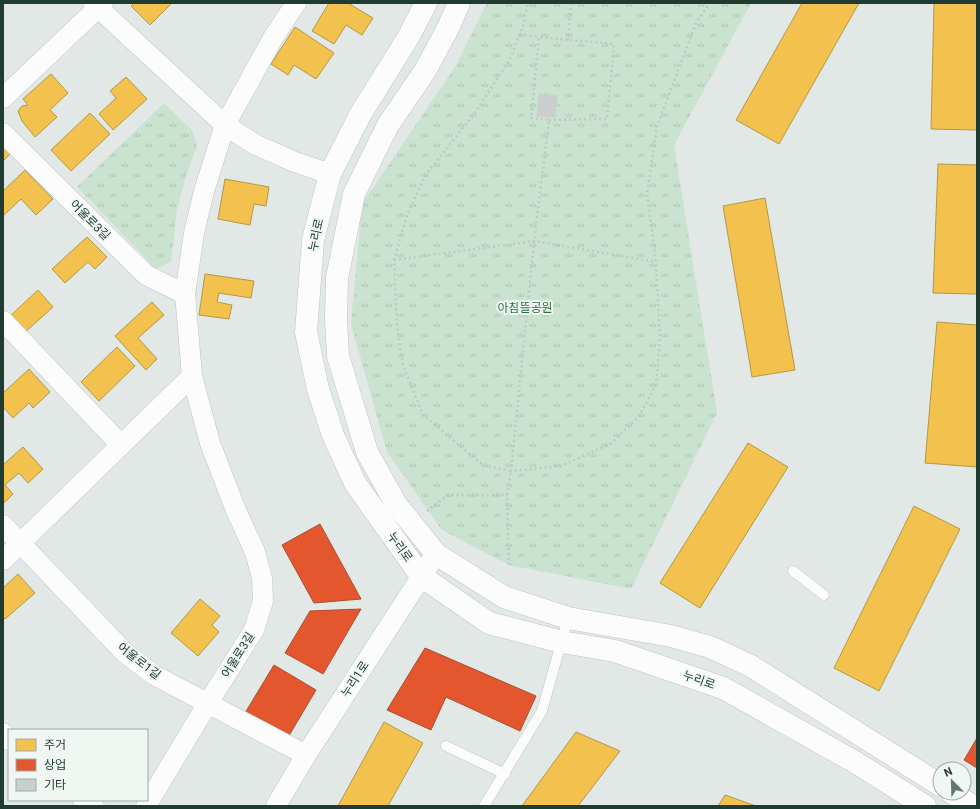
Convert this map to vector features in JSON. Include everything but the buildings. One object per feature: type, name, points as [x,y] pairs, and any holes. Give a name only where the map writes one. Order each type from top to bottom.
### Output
[{"type":"street","name":"어울로3길","points":[[146,806],[254,630],[263,601],[262,578],[255,552],[235,508],[210,443],[192,376],[185,294],[194,233],[204,191],[225,125],[273,38],[296,3]]},
{"type":"street","name":"누리로","points":[[426,3],[409,36],[360,115],[330,174],[313,240],[306,332],[310,358],[333,435],[355,484],[421,576],[490,623],[562,642],[615,651],[723,688],[855,762],[925,806]]},
{"type":"street","name":"누리로","points":[[459,3],[448,28],[425,71],[388,125],[354,194],[337,278],[336,319],[338,356],[367,452],[396,504],[436,554],[504,597],[568,618],[671,636],[717,650],[751,666],[932,780]]},
{"type":"street","points":[[3,98],[98,5],[225,125],[256,145],[295,162],[330,174]]},
{"type":"street","name":"어울로3길","points":[[3,133],[146,275],[185,294]]},
{"type":"street","points":[[3,321],[121,445]]},
{"type":"street","points":[[3,560],[192,376]]},
{"type":"street","name":"어울로1길","points":[[3,525],[125,653],[154,675],[306,754]]},
{"type":"street","name":"누리1로","points":[[276,806],[306,754],[436,554]]},
{"type":"street","points":[[85,801],[94,806]]},
{"type":"lane","points":[[793,571],[824,595]]},
{"type":"lane","points":[[484,806],[542,712],[568,618]]},
{"type":"lane","points":[[446,746],[505,774]]},
{"type":"path","points":[[528,3],[520,34],[510,59],[474,114],[425,176],[407,215],[394,260],[397,326],[403,365],[423,415],[483,466],[511,471],[561,466],[610,444],[639,417],[656,384],[660,340],[656,262],[647,194],[656,126],[696,23],[710,3]]},
{"type":"path","points":[[568,40],[571,3]]},
{"type":"path","points":[[520,34],[614,44],[607,119],[548,120],[531,118],[539,37]]},
{"type":"path","points":[[509,565],[507,494],[511,471],[534,241],[548,120]]},
{"type":"path","points":[[394,260],[534,241],[656,262]]},
{"type":"path","points":[[426,511],[448,495],[507,494]]},
{"type":"green space","name":"아침뜰공원","points":[[487,3],[751,3],[674,145],[717,413],[631,589],[509,565],[442,530],[387,452],[351,324],[362,204],[455,67]]},
{"type":"green space","points":[[164,103],[192,130],[197,146],[186,176],[177,210],[171,262],[156,269],[77,187]]}]
